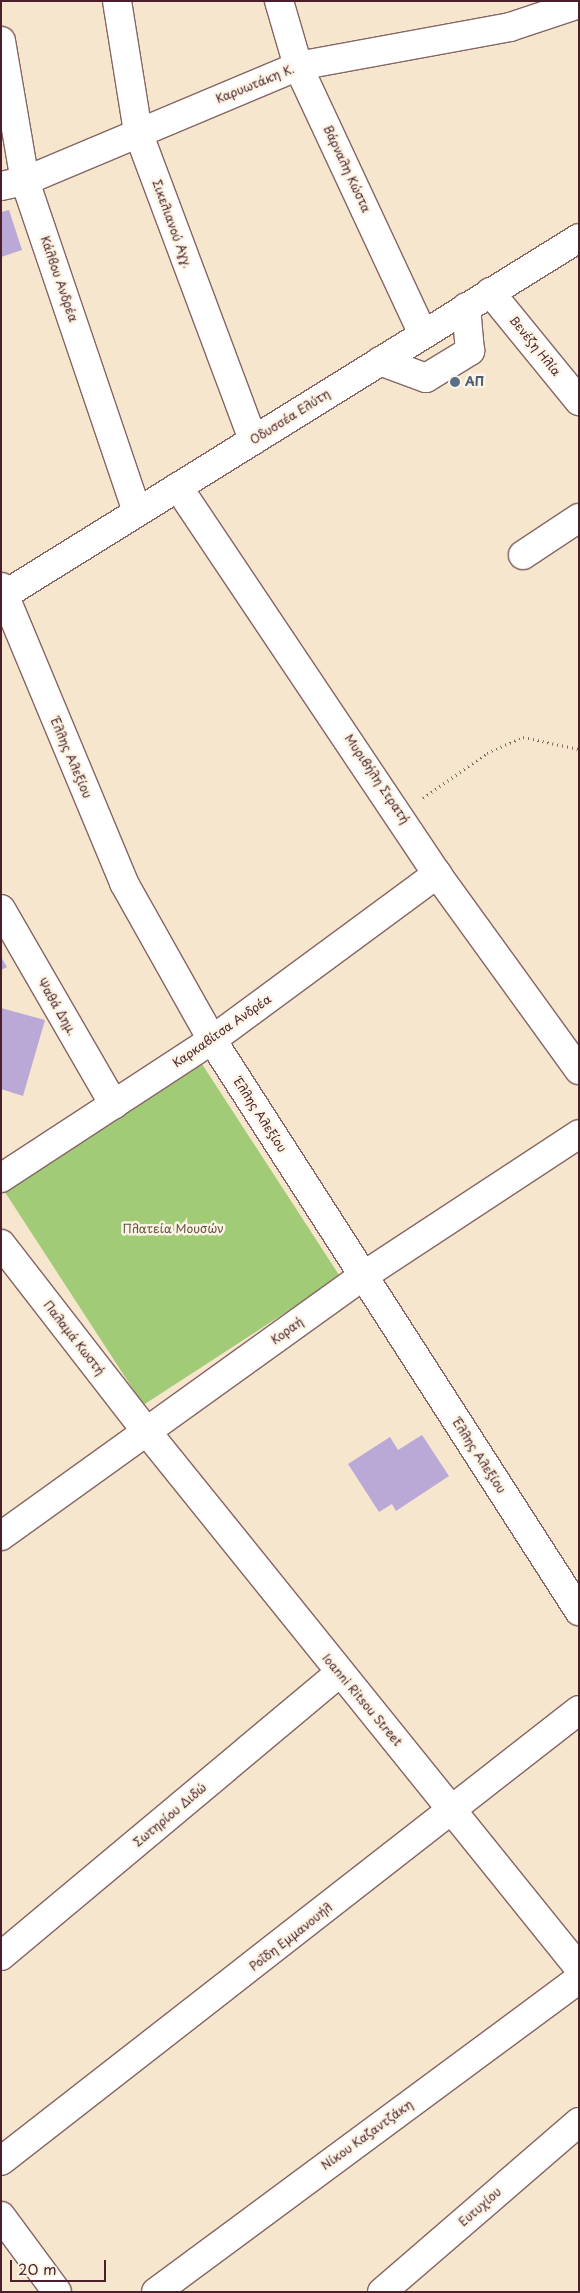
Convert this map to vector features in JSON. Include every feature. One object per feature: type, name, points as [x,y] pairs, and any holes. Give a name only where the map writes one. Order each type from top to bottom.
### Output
[{"type":"street","name":"Σικελιανού Αγγ.","points":[[117,1],[138,132],[252,440]]},
{"type":"street","name":"Βάρναλη Κώστα","points":[[279,1],[298,66],[423,334]]},
{"type":"street","name":"Καρυωτάκη Κ.","points":[[13,184],[298,66],[510,27],[579,4]]},
{"type":"street","name":"Κάλβου Ανδρέα","points":[[1,41],[13,184],[137,512]]},
{"type":"street","name":"Οδυσσέα Ελύτη","points":[[2,593],[252,440],[391,365],[423,334],[467,318],[490,292],[579,238]]},
{"type":"street","name":"Βενέζη Ηλία","points":[[490,292],[579,401]]},
{"type":"street","points":[[391,365],[426,378],[433,374],[470,351],[467,318]]},
{"type":"street","name":"Μυριβήλη Στρατή","points":[[178,487],[400,814],[437,874],[579,1070]]},
{"type":"street","points":[[523,555],[579,518]]},
{"type":"street","name":"Έλλης Αλεξίου","points":[[2,593],[124,883],[212,1040],[579,1612]]},
{"type":"street","name":"Καρκαβίτσα Ανδρέα","points":[[1,1178],[212,1040],[437,874]]},
{"type":"street","name":"Ψαθά Δημ.","points":[[1,909],[114,1105]]},
{"type":"street","name":"Κοραή","points":[[1,1536],[363,1276],[579,1134]]},
{"type":"street","name":"Παλαμά Κωστή","points":[[1,1244],[147,1432]]},
{"type":"street","name":"Ioanni Ritsou Street","points":[[147,1432],[339,1673],[454,1811],[579,1968]]},
{"type":"street","name":"Σωτηρίου Διδώ","points":[[1,1956],[339,1673]]},
{"type":"street","name":"Ροΐδη Εμμανουήλ","points":[[1,2161],[454,1811],[579,1710]]},
{"type":"street","name":"Νίκου Καζαντζάκη","points":[[156,2292],[579,1979]]},
{"type":"street","name":"Ευτυχίου","points":[[382,2292],[579,2122]]},
{"type":"street","points":[[1,2216],[57,2292]]},
{"type":"path","points":[[400,814],[487,753],[524,737],[579,749]]},
{"type":"green space","name":"Πλατεία Μουσών","points":[[202,1064],[340,1277],[143,1405],[5,1192]]},
{"type":"building","points":[[9,210],[22,250],[1,257],[1,212]]},
{"type":"building","points":[[1,957],[7,967],[1,970]]},
{"type":"building","points":[[1,1008],[45,1020],[23,1096],[1,1089]]},
{"type":"building","points":[[422,1435],[449,1476],[396,1511],[392,1504],[379,1512],[348,1464],[390,1437],[398,1450]]},
{"type":"place","name":"ΑΠ","points":[[455,382]]}]
